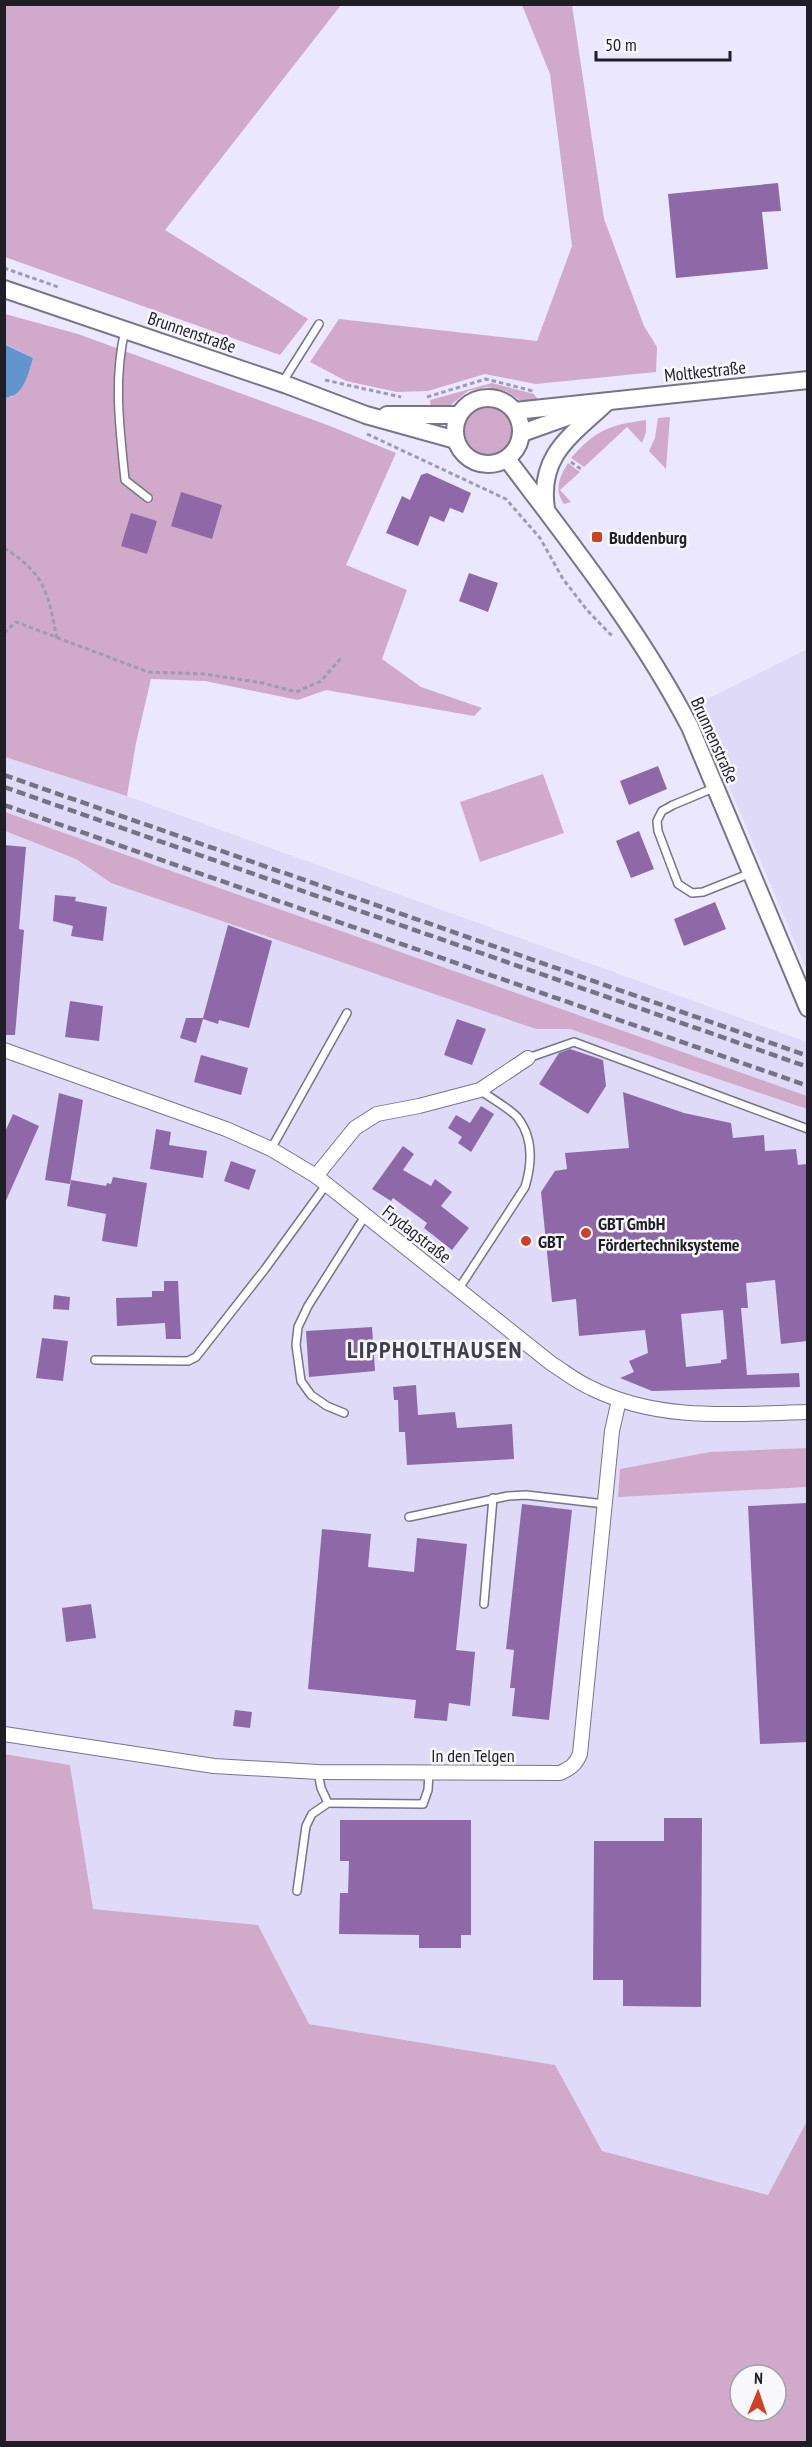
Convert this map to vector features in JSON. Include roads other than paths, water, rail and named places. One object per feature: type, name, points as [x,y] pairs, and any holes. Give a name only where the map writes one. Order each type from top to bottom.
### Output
[{"type":"street","name":"Brunnenstraße","points":[[4,289],[282,383],[366,415],[425,423],[459,415]]},
{"type":"street","name":"Moltkestraße","points":[[515,411],[807,380]]},
{"type":"street","points":[[487,397],[508,403],[522,425],[522,433],[519,444],[507,459],[495,464],[477,462],[462,451],[456,440],[455,428],[459,415],[466,406],[487,397]]},
{"type":"street","name":"Moltkestraße","points":[[522,433],[607,402]]},
{"type":"street","points":[[546,511],[543,489],[546,472],[558,451],[607,402]]},
{"type":"street","name":"Brunnenstraße","points":[[425,423],[456,440]]},
{"type":"street","name":"Brunnenstraße","points":[[507,459],[642,646],[673,694],[690,727],[807,1008]]},
{"type":"street","name":"Frydagstraße","points":[[4,1050],[226,1129],[270,1149],[321,1181],[552,1364],[590,1388],[619,1400],[654,1410],[693,1415],[807,1412]]},
{"type":"street","points":[[321,1181],[355,1128],[377,1114],[480,1090],[528,1058]]},
{"type":"street","name":"In den Telgen","points":[[4,1734],[214,1766],[318,1772],[560,1773],[576,1763],[580,1754],[612,1431],[619,1400]]},
{"type":"lane","points":[[282,383],[319,324]]},
{"type":"lane","points":[[125,330],[119,358],[118,393],[125,480],[148,498]]},
{"type":"lane","points":[[716,788],[673,805],[662,811],[657,820],[658,831],[678,885],[692,893],[703,892],[751,873]]},
{"type":"lane","points":[[270,1149],[347,1013]]},
{"type":"lane","points":[[528,1058],[574,1042],[807,1130]]},
{"type":"lane","points":[[458,1290],[525,1187],[530,1169],[531,1147],[518,1118],[480,1090]]},
{"type":"lane","points":[[95,1360],[188,1361],[196,1357],[265,1269],[321,1181]]},
{"type":"lane","points":[[344,1413],[327,1406],[311,1395],[301,1381],[296,1345],[298,1327],[308,1306],[365,1216]]},
{"type":"lane","points":[[409,1517],[492,1498],[526,1495],[604,1504]]},
{"type":"lane","points":[[484,1604],[492,1498]]},
{"type":"lane","points":[[318,1772],[321,1788],[328,1803]]},
{"type":"lane","points":[[297,1891],[306,1826],[312,1814],[328,1803],[423,1804],[428,1790],[429,1773]]},
{"type":"water","points":[[4,344],[33,358],[21,389],[5,398]]},
{"type":"railway","points":[[4,775],[808,1056]]},
{"type":"railway","points":[[4,787],[808,1067]]},
{"type":"railway","points":[[4,805],[808,1086]]},
{"type":"place","name":"Buddenburg","points":[[597,537]]},
{"type":"place","name":"GBT GmbH Fördertechniksysteme","points":[[586,1233]]},
{"type":"place","name":"GBT","points":[[526,1241]]},
{"type":"district","name":"LIPPHOLTHAUSEN","points":[[435,1349]]}]
